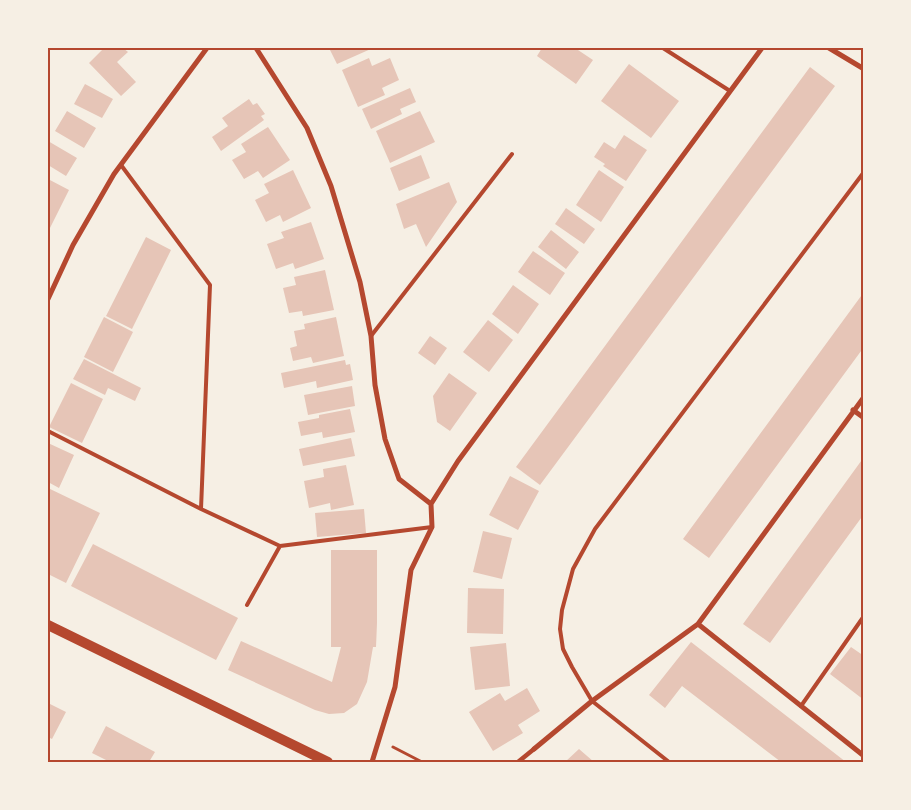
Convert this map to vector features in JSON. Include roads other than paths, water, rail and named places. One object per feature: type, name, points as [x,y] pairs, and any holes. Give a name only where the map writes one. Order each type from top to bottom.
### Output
[{"type":"main road","points":[[48,626],[328,762]]},
{"type":"street","points":[[48,299],[73,245],[121,165],[207,48]]},
{"type":"street","points":[[256,48],[307,128],[331,186],[360,282],[371,336],[375,385],[385,439],[399,479],[431,504]]},
{"type":"street","points":[[372,762],[396,687],[411,570],[432,527],[431,504],[464,453],[762,48]]},
{"type":"street","points":[[829,48],[864,69]]},
{"type":"street","points":[[518,762],[592,701],[698,624],[864,397]]},
{"type":"street","points":[[853,410],[864,418]]},
{"type":"street","points":[[698,624],[864,756]]},
{"type":"lane","points":[[663,48],[730,91]]},
{"type":"lane","points":[[371,336],[512,154]]},
{"type":"lane","points":[[121,165],[210,285],[201,509]]},
{"type":"lane","points":[[669,762],[592,701],[572,668],[563,649],[560,629],[562,610],[573,569],[594,529],[864,172]]},
{"type":"lane","points":[[48,431],[201,509],[280,546],[432,527]]},
{"type":"lane","points":[[247,605],[280,546]]},
{"type":"lane","points":[[801,706],[864,616]]}]
